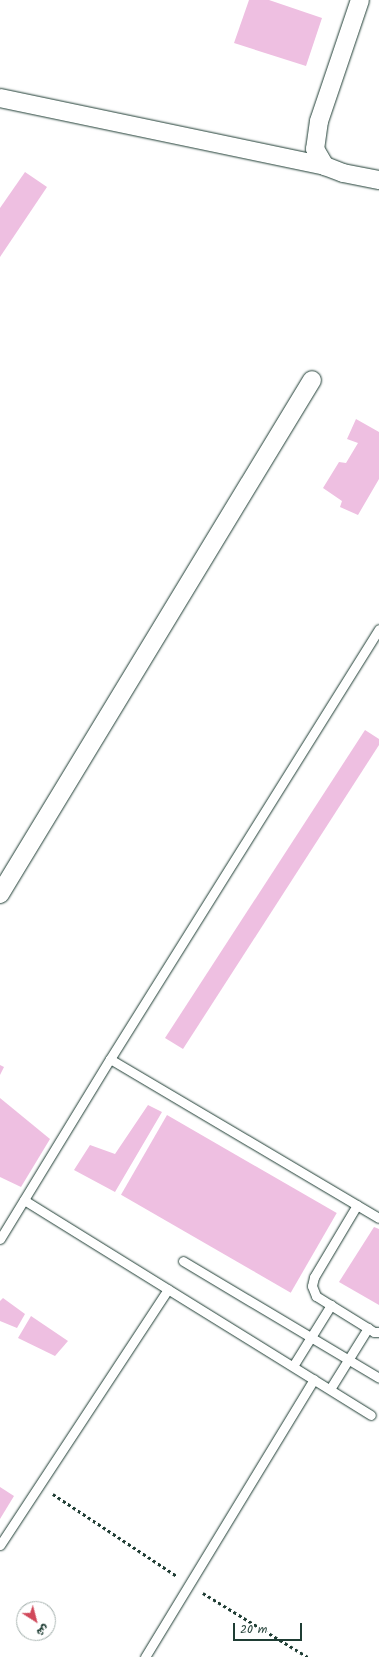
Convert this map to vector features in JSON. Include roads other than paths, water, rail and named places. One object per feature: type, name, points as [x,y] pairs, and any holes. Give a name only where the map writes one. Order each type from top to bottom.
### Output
[{"type":"street","points":[[325,166],[315,149],[319,122],[360,0]]},
{"type":"street","points":[[0,98],[325,166],[343,173],[379,180]]},
{"type":"street","points":[[0,894],[312,380]]},
{"type":"lane","points":[[0,1239],[110,1058],[379,629]]},
{"type":"lane","points":[[110,1058],[379,1218]]},
{"type":"lane","points":[[24,1200],[371,1415]]},
{"type":"lane","points":[[357,1205],[312,1281],[313,1291],[316,1296],[368,1328],[379,1332]]},
{"type":"lane","points":[[183,1260],[379,1378]]},
{"type":"lane","points":[[0,1545],[168,1289]]},
{"type":"lane","points":[[293,1366],[331,1305]]},
{"type":"lane","points":[[330,1389],[368,1328]]},
{"type":"lane","points":[[145,1657],[314,1379]]}]
